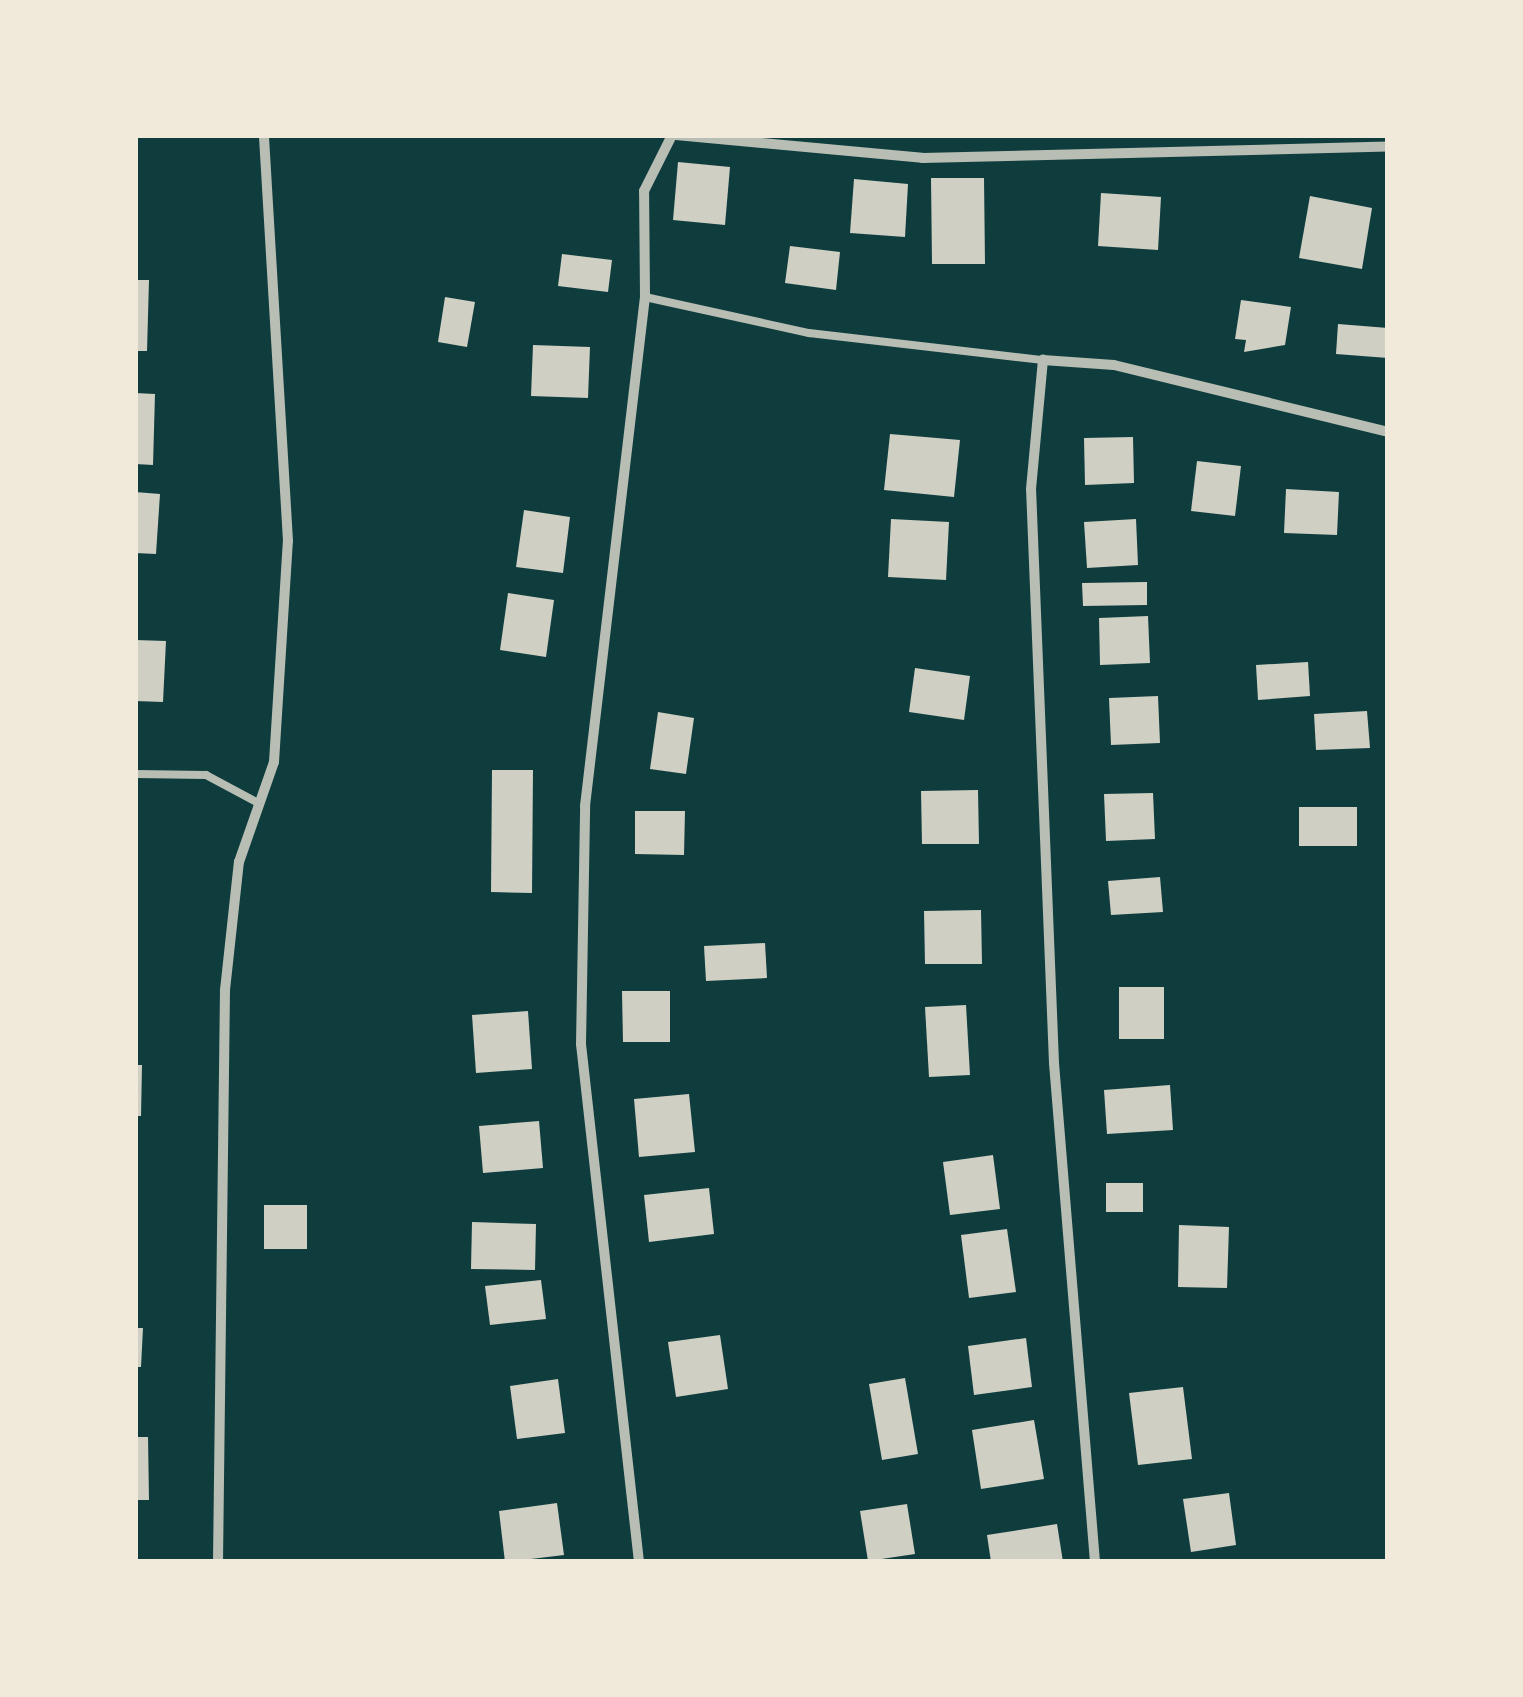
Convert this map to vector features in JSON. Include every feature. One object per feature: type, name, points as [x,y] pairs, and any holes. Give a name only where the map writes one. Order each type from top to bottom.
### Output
[{"type":"street","points":[[218,1562],[225,990],[240,862],[274,762],[288,540],[264,135]]},
{"type":"street","points":[[639,1562],[581,1044],[585,806],[645,297],[644,191],[674,135],[922,158],[1388,147]]},
{"type":"street","points":[[1095,1562],[1054,1063],[1031,489],[1043,360],[1114,366],[1388,432]]},
{"type":"lane","points":[[645,297],[809,333],[1043,360]]},
{"type":"lane","points":[[135,774],[206,775],[260,804]]},
{"type":"building","points":[[678,162],[730,167],[725,225],[673,220]]},
{"type":"building","points":[[931,178],[984,178],[985,264],[932,264]]},
{"type":"building","points":[[854,179],[908,184],[905,237],[850,233]]},
{"type":"building","points":[[1101,193],[1161,197],[1158,250],[1098,246]]},
{"type":"building","points":[[1310,196],[1372,208],[1362,269],[1299,258]]},
{"type":"building","points":[[790,246],[840,252],[836,290],[785,283]]},
{"type":"building","points":[[562,254],[612,260],[608,292],[558,286]]},
{"type":"building","points":[[135,280],[149,280],[147,351],[135,351]]},
{"type":"building","points":[[445,297],[475,302],[467,347],[438,342]]},
{"type":"building","points":[[1241,300],[1291,307],[1285,345],[1244,352],[1246,340],[1235,339]]},
{"type":"building","points":[[1338,324],[1388,328],[1388,358],[1336,354]]},
{"type":"building","points":[[533,345],[590,347],[588,398],[531,396]]},
{"type":"building","points":[[135,393],[155,394],[153,465],[135,464]]},
{"type":"building","points":[[890,434],[960,440],[954,497],[884,490]]},
{"type":"building","points":[[1133,437],[1134,483],[1085,485],[1084,438]]},
{"type":"building","points":[[1197,461],[1241,466],[1235,516],[1191,511]]},
{"type":"building","points":[[1286,489],[1339,492],[1337,535],[1284,533]]},
{"type":"building","points":[[135,492],[160,494],[156,554],[135,553]]},
{"type":"building","points":[[524,510],[570,517],[563,573],[516,567]]},
{"type":"building","points":[[891,519],[949,522],[946,580],[888,577]]},
{"type":"building","points":[[1136,519],[1138,565],[1087,568],[1084,522]]},
{"type":"building","points":[[1147,582],[1147,605],[1083,606],[1082,583]]},
{"type":"building","points":[[508,593],[554,600],[546,657],[500,650]]},
{"type":"building","points":[[1148,616],[1150,663],[1100,665],[1099,618]]},
{"type":"building","points":[[135,640],[166,641],[163,702],[135,701]]},
{"type":"building","points":[[1308,662],[1310,696],[1258,700],[1256,665]]},
{"type":"building","points":[[915,668],[970,676],[964,720],[909,712]]},
{"type":"building","points":[[1158,696],[1160,743],[1111,745],[1109,698]]},
{"type":"building","points":[[1367,711],[1370,748],[1316,750],[1314,714]]},
{"type":"building","points":[[658,712],[694,718],[686,774],[650,769]]},
{"type":"building","points":[[492,770],[533,770],[532,893],[491,892]]},
{"type":"building","points":[[978,790],[979,844],[922,844],[921,791]]},
{"type":"building","points":[[1153,793],[1155,839],[1106,841],[1104,794]]},
{"type":"building","points":[[1299,807],[1357,807],[1357,846],[1299,846]]},
{"type":"building","points":[[635,811],[685,811],[684,855],[635,854]]},
{"type":"building","points":[[1160,877],[1163,912],[1111,915],[1108,881]]},
{"type":"building","points":[[981,910],[982,964],[925,964],[924,911]]},
{"type":"building","points":[[765,943],[767,978],[706,981],[704,946]]},
{"type":"building","points":[[1119,987],[1164,987],[1164,1039],[1119,1039]]},
{"type":"building","points":[[622,991],[670,991],[670,1042],[623,1042]]},
{"type":"building","points":[[966,1005],[970,1075],[929,1077],[925,1007]]},
{"type":"building","points":[[528,1011],[532,1069],[476,1073],[472,1015]]},
{"type":"building","points":[[135,1065],[142,1065],[141,1116],[135,1116]]},
{"type":"building","points":[[1170,1085],[1173,1130],[1107,1134],[1104,1090]]},
{"type":"building","points":[[689,1094],[695,1152],[639,1157],[634,1099]]},
{"type":"building","points":[[539,1121],[543,1168],[483,1173],[479,1126]]},
{"type":"building","points":[[993,1155],[1000,1209],[950,1215],[943,1162]]},
{"type":"building","points":[[1106,1183],[1143,1183],[1143,1212],[1106,1212]]},
{"type":"building","points":[[709,1188],[714,1234],[649,1242],[644,1195]]},
{"type":"building","points":[[264,1205],[307,1205],[307,1249],[264,1249]]},
{"type":"building","points":[[472,1222],[536,1224],[535,1270],[471,1269]]},
{"type":"building","points":[[1179,1225],[1229,1227],[1227,1288],[1178,1287]]},
{"type":"building","points":[[1007,1229],[1016,1292],[969,1298],[961,1235]]},
{"type":"building","points":[[541,1280],[546,1319],[490,1325],[485,1286]]},
{"type":"building","points":[[135,1328],[143,1328],[141,1367],[135,1367]]},
{"type":"building","points":[[720,1335],[728,1389],[676,1397],[668,1342]]},
{"type":"building","points":[[1026,1338],[1032,1387],[974,1395],[968,1346]]},
{"type":"building","points":[[905,1378],[918,1454],[882,1460],[869,1384]]},
{"type":"building","points":[[558,1379],[565,1433],[517,1439],[510,1386]]},
{"type":"building","points":[[1183,1387],[1192,1459],[1138,1465],[1129,1393]]},
{"type":"building","points":[[1034,1420],[1044,1479],[981,1489],[972,1430]]},
{"type":"building","points":[[135,1437],[148,1437],[149,1500],[135,1500]]},
{"type":"building","points":[[1229,1493],[1236,1545],[1191,1552],[1183,1499]]},
{"type":"building","points":[[557,1503],[564,1555],[505,1562],[499,1511]]},
{"type":"building","points":[[907,1504],[915,1554],[868,1561],[860,1511]]},
{"type":"building","points":[[1057,1524],[1063,1562],[991,1562],[987,1535]]}]
